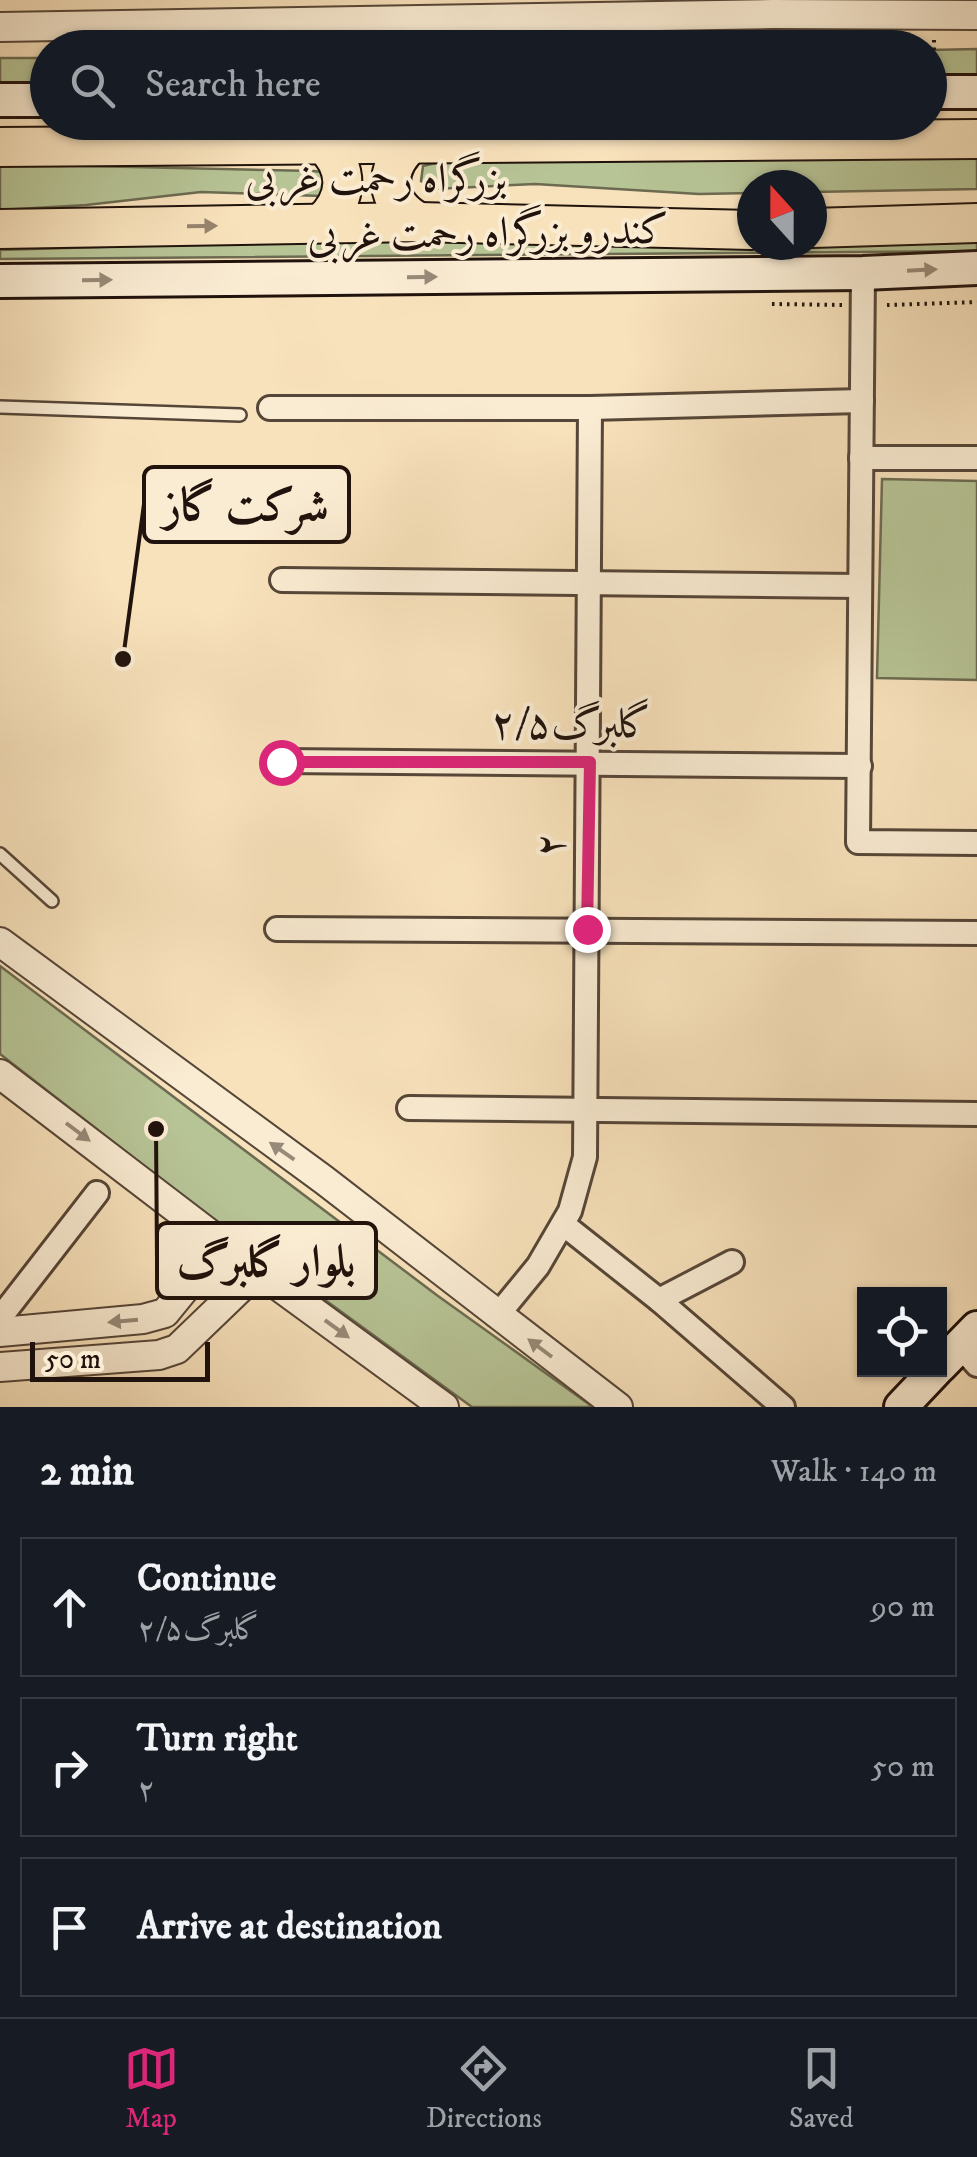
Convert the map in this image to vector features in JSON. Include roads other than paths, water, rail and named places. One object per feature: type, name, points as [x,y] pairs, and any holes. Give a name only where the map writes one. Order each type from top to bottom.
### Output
[{"type":"highway","points":[[665,142],[673,140]]},
{"type":"highway","name":"بزرگراه رحمت غربی","points":[[0,147],[977,140]]},
{"type":"highway","points":[[322,224],[334,213],[344,183],[334,154],[323,143]]},
{"type":"highway","points":[[412,143],[393,164],[391,192],[397,205],[418,222]]},
{"type":"highway","name":"بزرگراه رحمت غربی","points":[[0,229],[418,222],[737,230]]},
{"type":"highway","points":[[827,228],[977,223]]},
{"type":"main road","points":[[947,92],[977,92]]},
{"type":"main road","points":[[0,100],[30,100]]},
{"type":"main road","name":"کندرو بزرگراه رحمت غربی","points":[[0,281],[977,268]]},
{"type":"main road","points":[[901,1407],[958,1355]]},
{"type":"street","points":[[0,26],[215,12],[952,12]]},
{"type":"street","points":[[863,272],[858,842],[977,843]]},
{"type":"street","points":[[270,408],[590,408],[862,402]]},
{"type":"street","name":"۲","points":[[497,1316],[538,1266],[570,1211],[585,1157],[590,408]]},
{"type":"street","points":[[861,458],[977,458]]},
{"type":"street","points":[[282,580],[860,586]]},
{"type":"street","name":"گلبرگ۲/۵","points":[[281,762],[860,766]]},
{"type":"street","points":[[276,929],[977,933]]},
{"type":"street","points":[[0,942],[324,1180],[618,1407]]},
{"type":"street","points":[[0,1074],[444,1407]]},
{"type":"street","points":[[408,1108],[977,1114]]},
{"type":"street","points":[[0,1318],[96,1193]]},
{"type":"street","points":[[562,1224],[783,1407]]},
{"type":"street","points":[[0,1332],[143,1320],[165,1312],[222,1243]]},
{"type":"street","points":[[658,1300],[732,1262]]},
{"type":"street","points":[[0,1366],[159,1355],[177,1349],[258,1271]]},
{"type":"street","points":[[177,1298],[191,1291],[206,1296],[209,1313],[204,1323]]},
{"type":"lane","points":[[0,407],[240,415]]},
{"type":"lane","points":[[0,854],[52,902]]},
{"type":"place","name":"شرکت گاز","points":[[123,659]]},
{"type":"place","name":"بلوار گلبرگ","points":[[156,1129]]}]
